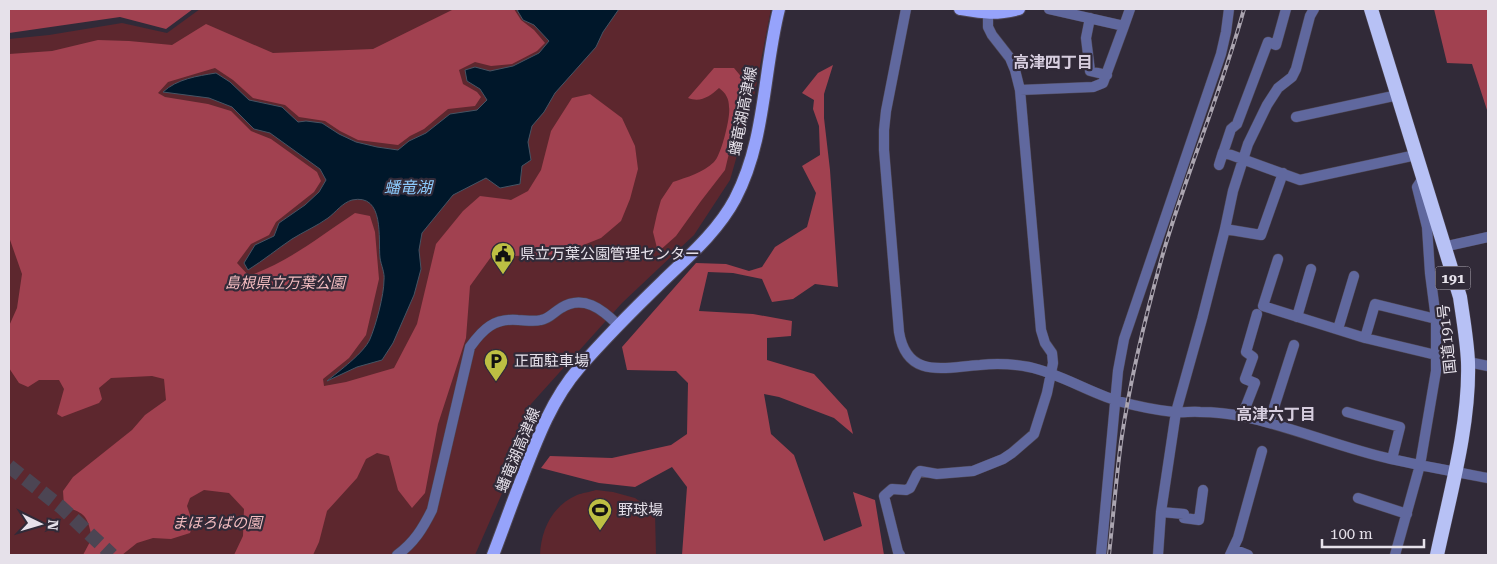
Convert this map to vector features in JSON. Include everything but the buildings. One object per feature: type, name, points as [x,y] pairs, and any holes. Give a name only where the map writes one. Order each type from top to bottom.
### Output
[{"type":"highway","name":"国道191号","points":[[1371,9],[1460,297],[1468,362],[1467,395],[1462,437],[1437,555]]},
{"type":"main road","name":"蟠竜湖高津線","points":[[493,555],[533,447],[547,417],[563,391],[578,369],[618,325],[698,248],[734,200],[746,174],[757,142],[774,29],[779,9]]},
{"type":"main road","points":[[960,9],[988,14],[1019,9]]},
{"type":"street","points":[[906,9],[886,111],[884,159],[901,345],[907,356],[916,364],[926,367],[947,368],[999,364],[1031,368],[1050,373],[1116,400],[1176,412],[1242,416],[1392,459],[1488,478]]},
{"type":"street","points":[[1049,9],[1124,26]]},
{"type":"street","points":[[1020,90],[1093,87],[1103,83],[1130,9]]},
{"type":"street","points":[[1101,555],[1118,371],[1124,339],[1221,54],[1229,9]]},
{"type":"street","points":[[1286,9],[1276,45],[1268,42],[1238,124],[1231,129],[1219,165],[1223,152],[1242,159],[1284,173],[1300,180],[1416,155]]},
{"type":"street","points":[[1158,555],[1161,512],[1176,412],[1200,327],[1233,190],[1248,144],[1268,105],[1278,88],[1292,77],[1296,69],[1310,16],[1314,9]]},
{"type":"street","points":[[900,555],[884,496],[892,489],[906,490],[910,488],[920,471],[937,474],[974,471],[1012,453],[1034,434],[1047,393],[1053,363],[1052,353],[1045,343],[1040,330],[1020,90],[1010,58],[988,27],[988,14]]},
{"type":"street","points":[[1090,18],[1086,38],[1090,71],[1107,75]]},
{"type":"street","points":[[1296,117],[1398,95]]},
{"type":"street","points":[[1225,229],[1261,235],[1284,173]]},
{"type":"street","points":[[1395,555],[1420,465],[1436,371],[1436,319],[1427,227],[1417,187],[1423,178]]},
{"type":"street","points":[[1443,247],[1488,238]]},
{"type":"street","points":[[1278,259],[1263,306],[1364,338],[1436,355]]},
{"type":"street","points":[[1298,317],[1311,268]]},
{"type":"street","points":[[1338,330],[1354,276]]},
{"type":"street","points":[[397,555],[412,543],[432,510],[470,347],[479,334],[489,326],[501,321],[543,320],[562,307],[573,303],[589,304],[605,312],[618,325]]},
{"type":"street","points":[[1364,338],[1375,304],[1436,319]]},
{"type":"street","points":[[1242,416],[1255,383],[1246,380],[1253,357],[1246,352],[1257,314]]},
{"type":"street","points":[[1269,423],[1294,345]]},
{"type":"street","points":[[1468,362],[1488,366]]},
{"type":"street","points":[[1347,412],[1400,427],[1392,459]]},
{"type":"street","points":[[1248,555],[1232,552],[1238,538],[1262,451]]},
{"type":"street","points":[[1161,512],[1184,514],[1184,518],[1199,520],[1203,490]]},
{"type":"street","points":[[1358,498],[1407,514]]},
{"type":"green space","points":[[9,9],[193,9],[166,29],[120,17],[9,33]]},
{"type":"green space","name":"島根県立万葉公園","points":[[200,9],[771,9],[755,92],[730,180],[694,235],[622,303],[531,404],[503,491],[475,555],[9,555],[9,39],[49,35],[122,23],[167,33]]},
{"type":"green space","points":[[454,9],[514,9],[521,20],[534,30],[545,43],[537,51],[512,64],[491,66],[475,62],[459,70],[463,84],[477,92],[481,97],[475,106],[448,109],[424,129],[398,145],[358,140],[325,121],[299,117],[285,105],[253,98],[233,80],[215,68],[168,82],[158,93],[165,97],[208,104],[231,111],[251,131],[271,139],[317,172],[321,181],[314,192],[276,222],[269,235],[251,244],[237,263],[249,276],[291,256],[355,213],[370,216],[375,232],[379,279],[366,335],[349,358],[323,379],[324,386],[346,382],[394,368],[417,324],[436,244],[463,211],[480,196],[511,200],[528,191],[541,170],[551,131],[572,98],[590,94],[622,118],[635,146],[638,169],[630,199],[621,221],[601,238],[561,254],[491,257],[470,286],[466,338],[438,424],[425,493],[412,508],[398,490],[389,456],[377,453],[366,459],[357,478],[327,511],[319,542],[313,555],[234,555],[243,536],[244,509],[229,493],[204,490],[190,498],[187,506],[193,524],[190,533],[171,539],[153,538],[137,543],[122,555],[83,555],[92,538],[89,524],[84,516],[64,506],[63,491],[73,477],[132,430],[145,415],[166,400],[164,379],[152,376],[111,378],[99,388],[102,399],[99,403],[62,417],[57,414],[64,389],[59,380],[39,380],[28,387],[19,383],[9,368],[9,326],[17,308],[22,274],[9,237],[9,54],[52,51],[98,40],[172,45],[206,24],[273,53],[373,49]]},
{"type":"green space","points":[[1434,9],[1488,9],[1488,113],[1472,64],[1447,63]]},
{"type":"green space","points":[[833,65],[824,94],[824,118],[830,170],[838,287],[815,284],[793,299],[772,302],[762,279],[733,273],[708,272],[699,311],[753,314],[792,321],[791,336],[767,338],[767,360],[814,374],[847,410],[853,434],[834,418],[779,397],[764,394],[771,434],[794,455],[824,541],[862,526],[853,492],[875,500],[884,555],[682,555],[687,487],[672,467],[635,487],[599,483],[541,468],[550,456],[612,458],[671,445],[687,434],[688,383],[676,371],[627,370],[622,347],[696,263],[726,264],[749,271],[762,267],[775,247],[807,227],[816,193],[802,166],[820,155],[819,126],[813,109],[814,100],[802,93],[818,73]]},
{"type":"green space","points":[[714,68],[734,68],[744,80],[742,99],[725,170],[676,236],[658,252],[653,232],[661,200],[673,182],[700,172],[710,166],[717,158],[722,144],[729,112],[725,94],[719,88],[709,96],[701,99],[688,98]]},
{"type":"green space","name":"野球場","points":[[596,490],[635,498],[655,512],[656,555],[540,555],[546,528],[555,512],[568,500],[577,495]]},
{"type":"water","name":"蟠竜湖","points":[[619,9],[603,32],[596,47],[555,93],[544,112],[532,126],[528,142],[531,160],[522,166],[520,184],[500,188],[486,178],[453,195],[422,233],[419,250],[421,269],[414,295],[393,343],[382,360],[357,367],[327,381],[351,362],[367,344],[377,318],[383,294],[384,277],[380,258],[378,219],[375,210],[370,203],[363,200],[348,201],[324,221],[292,239],[248,270],[244,263],[255,245],[274,236],[279,223],[305,205],[319,192],[326,180],[320,169],[270,133],[254,129],[232,107],[209,98],[163,92],[181,81],[216,73],[230,82],[249,100],[282,107],[298,122],[322,123],[356,142],[398,150],[409,141],[426,133],[450,114],[477,110],[487,100],[480,89],[467,81],[465,70],[475,67],[490,71],[513,66],[539,53],[549,41],[534,25],[523,20],[517,10]]},
{"type":"tunnel","points":[[9,466],[61,507],[112,555]]},
{"type":"railway","points":[[1109,555],[1121,442],[1133,372],[1144,326],[1171,226],[1225,71],[1244,9]]},
{"type":"place","name":"県立万葉公園管理センター","points":[[503,275]]},
{"type":"place","name":"正面駐車場","points":[[496,382]]},
{"type":"place","name":"野球場","points":[[600,531]]},
{"type":"district","name":"高津四丁目","points":[[1053,62]]},
{"type":"district","name":"高津六丁目","points":[[1276,414]]},
{"type":"park label","name":"まほろばの園","points":[[217,523]]}]
